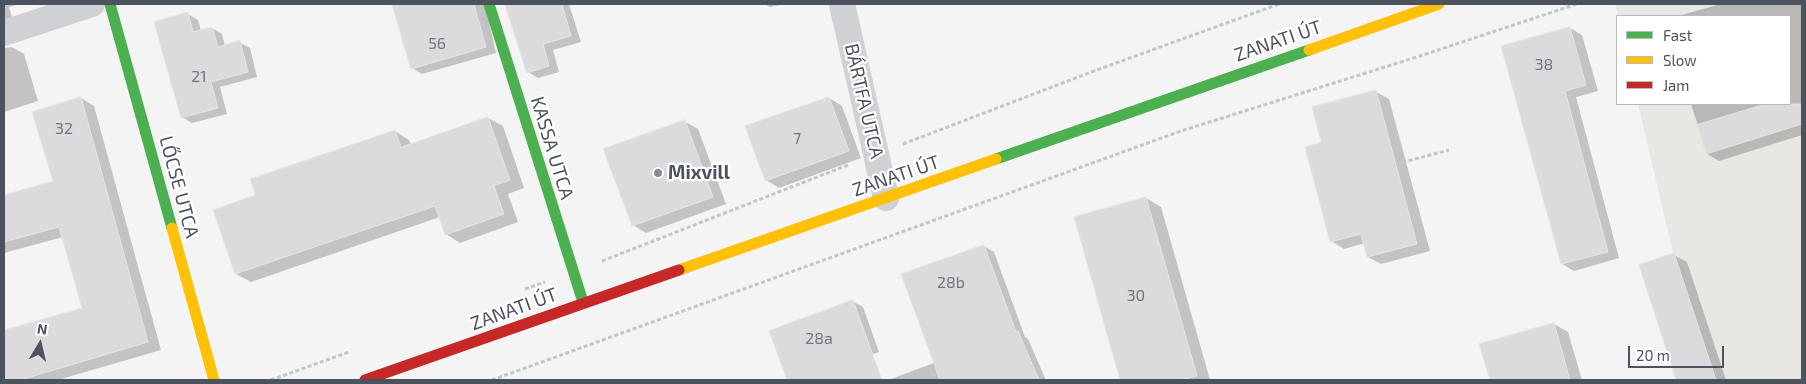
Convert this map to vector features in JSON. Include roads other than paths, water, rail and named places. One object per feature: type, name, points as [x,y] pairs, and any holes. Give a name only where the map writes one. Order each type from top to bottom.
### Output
[{"type":"street","points":[[4,33],[92,4]]},
{"type":"street","name":"LŐCSE UTCA","points":[[110,4],[214,380]]},
{"type":"street","name":"KASSA UTCA","points":[[489,4],[583,302]]},
{"type":"street","name":"BÁRTFA UTCA","points":[[842,4],[886,198]]},
{"type":"street","name":"ZANATI ÚT","points":[[365,380],[583,302],[1439,4]]},
{"type":"place","name":"Mixvill","points":[[658,173]]}]
